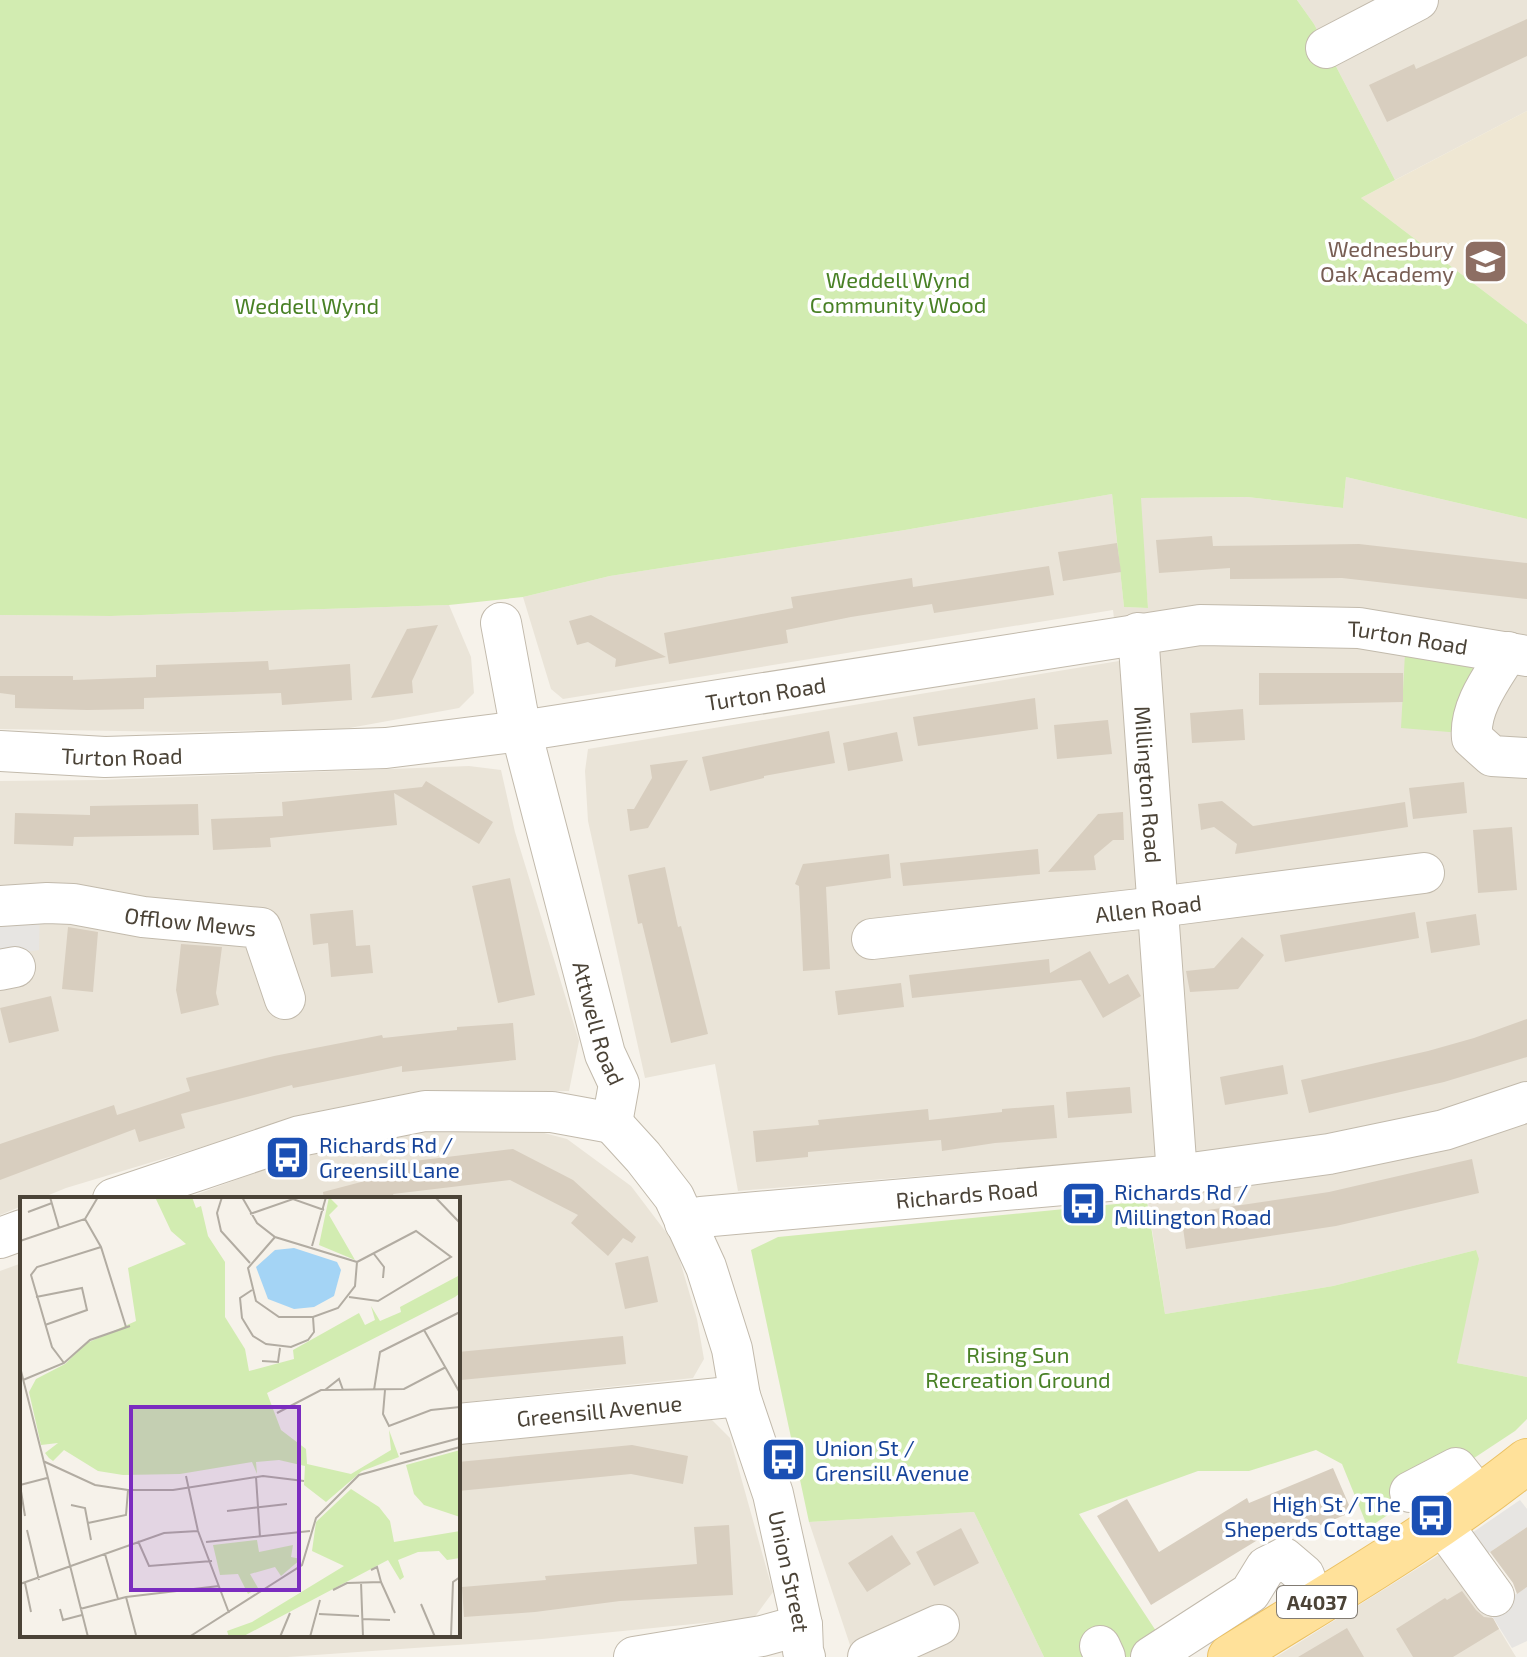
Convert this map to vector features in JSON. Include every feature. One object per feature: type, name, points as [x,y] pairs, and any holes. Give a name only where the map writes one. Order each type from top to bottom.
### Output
[{"type":"main road","name":"A4037","points":[[1230,1657],[1442,1524],[1527,1461]]},
{"type":"street","points":[[1326,48],[1418,0]]},
{"type":"street","name":"Attwell Road","points":[[501,623],[521,731],[605,1054],[619,1084],[612,1123]]},
{"type":"street","name":"Turton Road","points":[[0,751],[105,757],[386,748],[521,731],[1200,625],[1359,628],[1517,654]]},
{"type":"street","name":"Millington Road","points":[[1138,633],[1177,1175]]},
{"type":"street","points":[[1517,654],[1476,708],[1470,722],[1472,738],[1492,756],[1527,758]]},
{"type":"street","name":"Allen Road","points":[[872,939],[1424,873]]},
{"type":"street","name":"Offlow Mews","points":[[0,906],[73,904],[143,917],[261,928],[285,999]]},
{"type":"street","name":"Richards Road","points":[[685,1223],[701,1217],[1177,1175],[1329,1154],[1444,1130],[1527,1102]]},
{"type":"street","points":[[119,1197],[300,1136],[425,1111],[552,1112],[612,1123],[674,1197],[706,1267],[732,1349],[740,1396]]},
{"type":"street","points":[[0,1238],[20,1231]]},
{"type":"street","name":"Greensill Avenue","points":[[460,1424],[740,1396]]},
{"type":"street","name":"Union Street","points":[[740,1396],[773,1494],[804,1641]]},
{"type":"street","points":[[1410,1492],[1456,1468],[1480,1498]]},
{"type":"street","points":[[1442,1524],[1494,1596]]},
{"type":"street","points":[[1151,1657],[1250,1593],[1266,1567],[1284,1558],[1304,1575],[1314,1604]]},
{"type":"street","points":[[868,1657],[939,1625]]},
{"type":"street","points":[[634,1657],[762,1636],[804,1641]]},
{"type":"shaded area","points":[[1297,0],[1527,0],[1527,111],[1395,180],[1314,24]]},
{"type":"shaded area","name":"Wednesbury Oak Academy","points":[[1527,111],[1527,324],[1361,198]]},
{"type":"shaded area","points":[[1346,477],[1527,519],[1527,1377],[1457,1363],[1476,1250],[1333,1286],[1165,1314],[1141,1158],[738,1191],[715,1064],[645,1078],[588,821],[585,771],[588,749],[1119,661],[1113,610],[563,699],[551,689],[523,597],[610,576],[1112,494],[1124,607],[1148,608],[1140,498],[1247,497],[1343,508]]},
{"type":"shaded area","points":[[449,605],[471,657],[474,693],[459,708],[344,729],[179,732],[0,729],[0,615],[111,616]]},
{"type":"shaded area","points":[[469,766],[501,770],[515,832],[579,1041],[569,1091],[437,1092],[302,1117],[44,1197],[20,1197],[20,1207],[0,1215],[0,781]]},
{"type":"shaded area","points":[[40,901],[39,950],[0,956],[0,903]]},
{"type":"shaded area","points":[[498,1121],[567,1139],[631,1186],[675,1244],[697,1319],[704,1359],[693,1378],[460,1403],[460,1197],[189,1197],[303,1155],[397,1135]]},
{"type":"shaded area","points":[[20,1264],[20,1637],[460,1637],[460,1443],[710,1418],[730,1438],[773,1592],[754,1618],[542,1639],[287,1657],[0,1657],[0,1271]]},
{"type":"shaded area","points":[[1520,1500],[1527,1509],[1527,1527],[1481,1558],[1508,1599],[1527,1587],[1527,1641],[1512,1648],[1450,1548]]},
{"type":"shaded area","points":[[974,1512],[1044,1657],[854,1657],[809,1522]]},
{"type":"shaded area","points":[[1450,1548],[1516,1657],[1276,1657]]},
{"type":"green space","name":"Weddell Wynd","points":[[0,0],[1297,0],[1314,24],[1395,180],[1361,198],[1527,324],[1527,519],[1346,477],[1343,508],[1247,497],[1141,498],[1148,608],[1124,607],[1112,494],[610,576],[523,597],[449,605],[111,616],[0,615]]},
{"type":"green space","points":[[1405,653],[1487,667],[1461,733],[1401,728]]},
{"type":"green space","name":"Rising Sun Recreation Ground","points":[[1147,1201],[1165,1314],[1333,1286],[1476,1250],[1479,1259],[1457,1363],[1527,1377],[1527,1419],[1515,1431],[1368,1528],[1342,1464],[1316,1450],[1249,1471],[1198,1471],[1079,1514],[1160,1637],[1129,1657],[1044,1657],[974,1512],[809,1522],[751,1250],[778,1237]]},
{"type":"building","points":[[1527,19],[1527,56],[1387,122],[1369,85],[1414,64],[1416,69]]},
{"type":"building","points":[[1212,536],[1213,546],[1359,544],[1527,563],[1527,599],[1342,578],[1230,579],[1230,568],[1159,573],[1156,540]]},
{"type":"building","points":[[1117,543],[1121,572],[1063,581],[1058,552]]},
{"type":"building","points":[[1049,566],[1054,595],[934,613],[932,604],[851,617],[786,630],[788,643],[669,664],[664,633],[793,608],[791,597],[912,578],[913,587]]},
{"type":"building","points":[[591,615],[666,657],[615,667],[616,659],[588,642],[577,645],[569,621]]},
{"type":"building","points":[[438,625],[412,681],[413,693],[371,698],[407,629]]},
{"type":"building","points":[[268,661],[269,670],[350,664],[352,700],[282,705],[281,693],[144,698],[144,709],[87,710],[15,708],[15,695],[0,693],[0,676],[73,676],[73,680],[156,677],[156,665]]},
{"type":"building","points":[[1259,673],[1403,673],[1403,702],[1259,705]]},
{"type":"building","points":[[1035,698],[1038,729],[918,746],[913,717]]},
{"type":"building","points":[[1243,709],[1245,740],[1192,743],[1190,713]]},
{"type":"building","points":[[1108,720],[1112,754],[1057,759],[1054,725]]},
{"type":"building","points":[[829,731],[835,763],[764,776],[710,791],[702,757]]},
{"type":"building","points":[[897,732],[903,761],[848,771],[843,743]]},
{"type":"building","points":[[688,760],[648,828],[630,831],[627,809],[634,809],[652,778],[650,765]]},
{"type":"building","points":[[426,781],[493,822],[479,844],[394,793],[397,825],[270,838],[271,847],[213,850],[211,819],[283,816],[282,802],[422,787]]},
{"type":"building","points":[[1464,782],[1467,813],[1413,819],[1409,788]]},
{"type":"building","points":[[1222,801],[1253,826],[1405,802],[1408,827],[1235,854],[1237,844],[1214,827],[1201,830],[1198,804]]},
{"type":"building","points":[[198,804],[199,835],[74,837],[73,846],[14,844],[15,813],[90,815],[90,806]]},
{"type":"building","points":[[1123,812],[1124,840],[1113,840],[1094,856],[1096,870],[1048,872],[1098,814]]},
{"type":"building","points":[[1512,827],[1517,890],[1478,893],[1473,830]]},
{"type":"building","points":[[1038,849],[1040,874],[903,886],[900,863]]},
{"type":"building","points":[[889,854],[891,878],[826,887],[830,969],[803,971],[799,886],[795,884],[803,864]]},
{"type":"building","points":[[665,867],[708,1034],[671,1043],[642,923],[638,924],[628,875]]},
{"type":"building","points":[[510,878],[535,995],[498,1003],[472,886]]},
{"type":"building","points":[[353,910],[356,946],[370,945],[373,973],[331,977],[328,943],[313,945],[310,914]]},
{"type":"building","points":[[1415,912],[1419,938],[1285,962],[1280,935]]},
{"type":"building","points":[[1476,914],[1480,945],[1431,953],[1426,922]]},
{"type":"building","points":[[68,927],[98,932],[93,992],[62,989]]},
{"type":"building","points":[[1242,937],[1264,955],[1238,989],[1190,992],[1186,971],[1214,968]]},
{"type":"building","points":[[181,944],[222,947],[216,993],[219,1005],[181,1014],[176,990]]},
{"type":"building","points":[[1090,951],[1109,984],[1128,974],[1141,996],[1103,1018],[1081,980],[912,998],[909,975],[1049,959],[1050,973]]},
{"type":"building","points":[[901,983],[904,1007],[838,1015],[835,991]]},
{"type":"building","points":[[51,996],[59,1031],[9,1043],[0,1008]]},
{"type":"building","points":[[1527,1019],[1527,1057],[1444,1082],[1309,1113],[1301,1080],[1428,1051]]},
{"type":"building","points":[[513,1023],[516,1060],[402,1072],[402,1066],[293,1088],[292,1085],[181,1114],[185,1128],[139,1142],[135,1129],[0,1180],[0,1144],[114,1105],[117,1115],[190,1091],[186,1078],[274,1056],[382,1035],[383,1038],[457,1030],[457,1027]]},
{"type":"building","points":[[1283,1065],[1288,1094],[1225,1105],[1220,1077]]},
{"type":"building","points":[[1130,1087],[1132,1113],[1068,1118],[1066,1092]]},
{"type":"building","points":[[1054,1105],[1057,1138],[942,1151],[941,1140],[808,1152],[808,1157],[756,1162],[753,1131],[819,1125],[818,1120],[928,1109],[929,1120]]},
{"type":"building","points":[[513,1149],[573,1180],[636,1237],[632,1243],[623,1238],[608,1256],[571,1223],[578,1215],[510,1180],[393,1194],[394,1197],[324,1197],[323,1192],[407,1170],[406,1162]]},
{"type":"building","points":[[1472,1159],[1479,1193],[1336,1226],[1186,1249],[1181,1214],[1329,1192]]},
{"type":"building","points":[[648,1256],[658,1302],[625,1309],[615,1263]]},
{"type":"building","points":[[623,1336],[626,1364],[461,1380],[460,1352]]},
{"type":"building","points":[[632,1445],[688,1456],[683,1484],[631,1474],[460,1491],[460,1462]]},
{"type":"building","points":[[1333,1468],[1352,1512],[1292,1537],[1284,1524],[1151,1605],[1097,1516],[1127,1499],[1159,1552],[1247,1498],[1249,1503]]},
{"type":"building","points":[[729,1525],[733,1595],[620,1601],[464,1617],[462,1587],[546,1580],[545,1576],[697,1564],[694,1527]]},
{"type":"building","points":[[1527,1527],[1527,1587],[1517,1594],[1513,1583],[1490,1552]]},
{"type":"building","points":[[961,1528],[979,1563],[934,1586],[916,1552]]},
{"type":"building","points":[[892,1535],[911,1564],[867,1592],[848,1563]]},
{"type":"building","points":[[1462,1591],[1484,1617],[1493,1618],[1499,1629],[1453,1657],[1413,1657],[1396,1629],[1445,1598],[1447,1600]]},
{"type":"building","points":[[1347,1628],[1364,1657],[1298,1657]]},
{"type":"place","name":"Wednesbury Oak Academy","points":[[1485,261]]},
{"type":"place","name":"Richards Rd / Greensill Lane","points":[[288,1157]]},
{"type":"place","name":"Richards Rd / Millington Road","points":[[1083,1204]]},
{"type":"place","name":"Union St / Grensill Avenue","points":[[784,1460]]},
{"type":"place","name":"High St / The Sheperds Cottage","points":[[1432,1516]]},
{"type":"park label","name":"Weddell Wynd Community Wood","points":[[898,292]]}]
